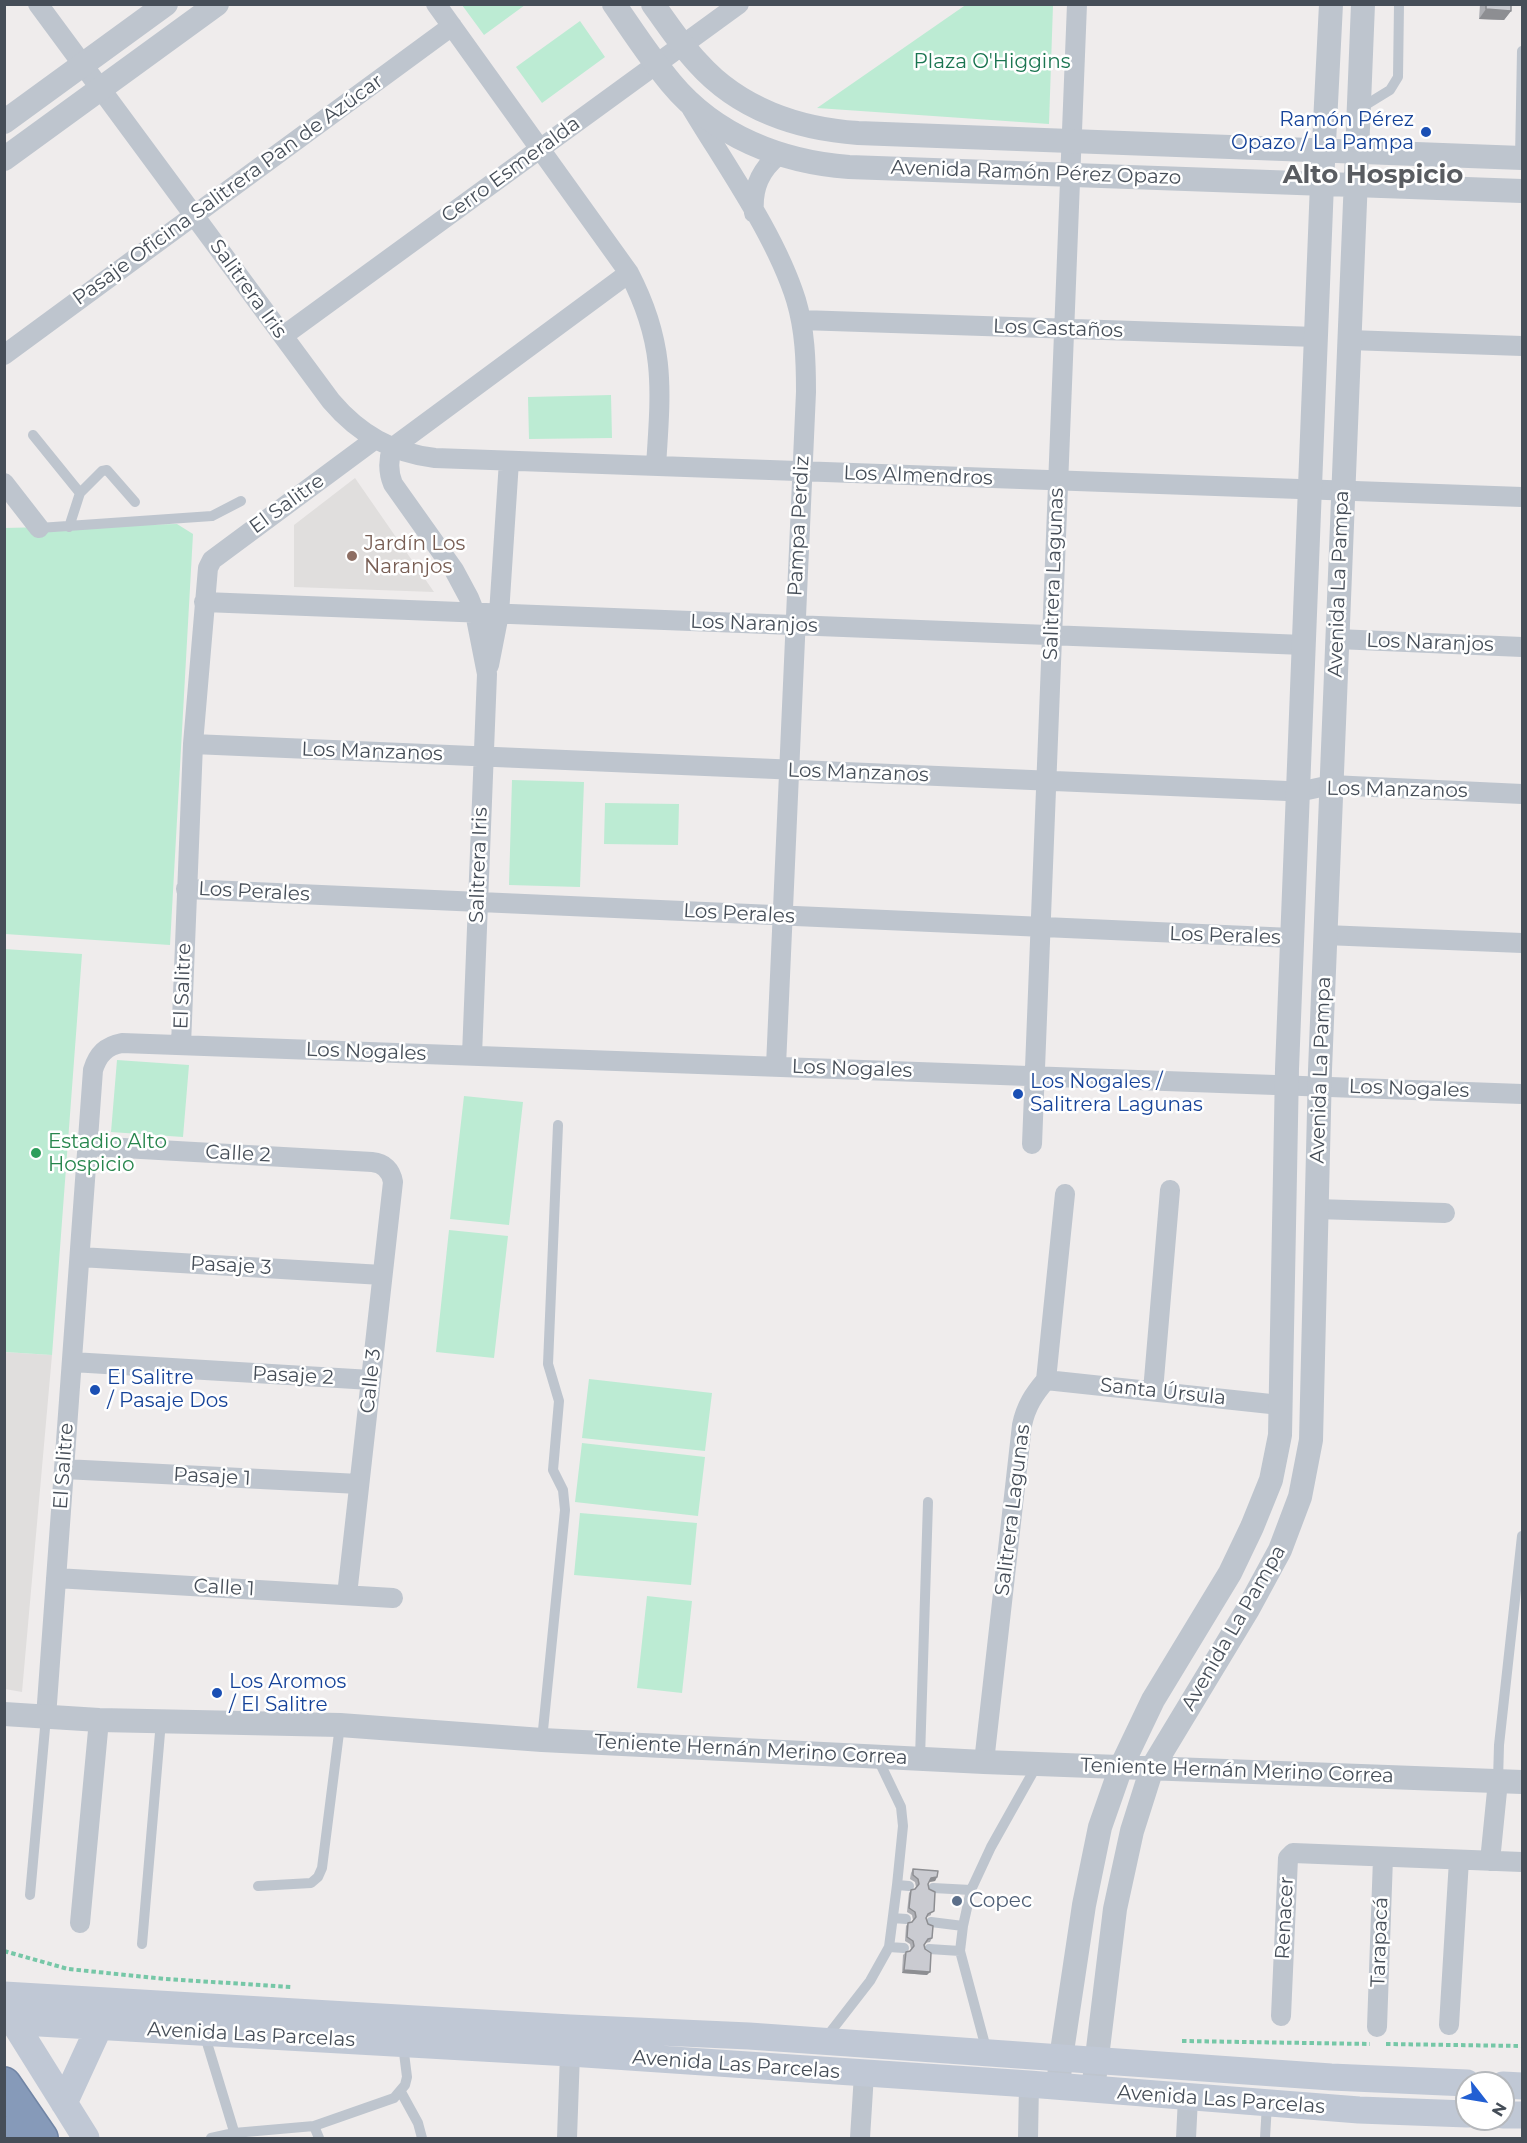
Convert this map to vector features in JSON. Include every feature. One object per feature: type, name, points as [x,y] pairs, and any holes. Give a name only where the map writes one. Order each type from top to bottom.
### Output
[{"type":"highway","points":[[4,2084],[41,2139]]},
{"type":"highway","points":[[4,2133],[8,2139]]},
{"type":"main road","name":"Avenida Las Parcelas","points":[[4,1995],[558,2028],[823,2041],[1331,2077],[1455,2082]]},
{"type":"main road","name":"Avenida Las Parcelas","points":[[7,2016],[99,2027],[570,2053],[1029,2084],[1267,2104],[1455,2114]]},
{"type":"main road","points":[[7,2016],[86,2139]]},
{"type":"main road","points":[[64,2103],[99,2027]]},
{"type":"street","points":[[38,4],[101,89]]},
{"type":"street","points":[[4,122],[166,4]]},
{"type":"street","points":[[4,159],[217,4]]},
{"type":"street","points":[[436,4],[629,273],[649,317],[659,365],[661,390],[656,466]]},
{"type":"street","name":"Avenida Ramón Pérez Opazo","points":[[614,4],[657,64],[686,99],[706,117],[729,132],[779,155],[825,165],[1522,191]]},
{"type":"street","name":"Avenida Ramón Pérez Opazo","points":[[653,4],[699,65],[738,97],[759,110],[807,127],[849,132],[1521,158]]},
{"type":"street","name":"Cerro Esmeralda","points":[[283,336],[739,4]]},
{"type":"street","name":"Salitrera Lagunas","points":[[1032,1144],[1077,4]]},
{"type":"street","name":"Avenida La Pampa","points":[[1058,2087],[1060,2058],[1084,1905],[1100,1827],[1121,1767],[1153,1700],[1230,1573],[1252,1527],[1271,1480],[1280,1435],[1292,938],[1323,150],[1331,4]]},
{"type":"street","name":"Avenida La Pampa","points":[[1093,2090],[1115,1909],[1132,1831],[1152,1768],[1248,1609],[1280,1550],[1300,1497],[1311,1440],[1319,1086],[1363,4]]},
{"type":"street","name":"Pasaje Oficina Salitrera Pan de Azúcar","points":[[4,355],[452,26]]},
{"type":"street","name":"Salitrera Iris","points":[[101,89],[331,401]]},
{"type":"street","name":"Pampa Perdiz","points":[[686,99],[782,264],[801,320],[806,368],[776,1066]]},
{"type":"street","points":[[754,213],[757,184],[766,168],[779,155]]},
{"type":"street","name":"El Salitre","points":[[46,1718],[93,1070],[104,1050],[122,1043],[181,1045],[193,744],[208,568],[212,560],[629,273]]},
{"type":"street","name":"Los Castaños","points":[[801,320],[1316,338]]},
{"type":"street","points":[[1349,340],[1522,346]]},
{"type":"street","name":"Los Almendros","points":[[331,401],[343,416],[383,444],[420,456],[435,458],[1522,498]]},
{"type":"street","name":"Salitrera Iris","points":[[383,444],[393,484],[454,570],[475,613],[487,674]]},
{"type":"street","name":"Salitrera Iris","points":[[472,1055],[487,674],[500,614],[509,461]]},
{"type":"street","points":[[6,487],[39,528]]},
{"type":"street","name":"Los Naranjos","points":[[204,602],[1304,645]]},
{"type":"street","name":"Los Naranjos","points":[[1337,639],[1522,646]]},
{"type":"street","name":"Los Manzanos","points":[[193,744],[1298,792],[1331,785],[1522,794]]},
{"type":"street","name":"Los Perales","points":[[186,889],[1292,938]]},
{"type":"street","points":[[1325,935],[1522,943]]},
{"type":"street","name":"Los Nogales","points":[[181,1045],[1522,1094]]},
{"type":"street","name":"Calle 2","points":[[88,1146],[378,1162],[387,1168]]},
{"type":"street","name":"Calle 3","points":[[347,1595],[393,1182],[387,1168]]},
{"type":"street","points":[[1153,1391],[1170,1190]]},
{"type":"street","points":[[1046,1380],[1065,1194]]},
{"type":"street","points":[[1316,1209],[1445,1212]]},
{"type":"street","name":"Pasaje 3","points":[[80,1257],[382,1275]]},
{"type":"street","name":"Pasaje 2","points":[[72,1362],[371,1380]]},
{"type":"street","name":"Salitrera Lagunas","points":[[984,1762],[1022,1425],[1025,1410],[1046,1380]]},
{"type":"street","name":"Santa Úrsula","points":[[1046,1380],[1280,1405]]},
{"type":"street","name":"Pasaje 1","points":[[64,1469],[359,1485]]},
{"type":"street","name":"Calle 1","points":[[56,1578],[393,1598]]},
{"type":"street","name":"Teniente Hernán Merino Correa","points":[[4,1714],[99,1720],[340,1725],[542,1740],[984,1762],[1522,1782]]},
{"type":"street","points":[[80,1923],[99,1720]]},
{"type":"street","points":[[1490,1860],[1498,1781]]},
{"type":"street","name":"Renacer","points":[[1281,2016],[1288,1858],[1293,1853],[1383,1857]]},
{"type":"street","points":[[1383,1857],[1522,1862]]},
{"type":"street","name":"Tarapacá","points":[[1377,2027],[1383,1857]]},
{"type":"street","points":[[1449,2025],[1459,1860]]},
{"type":"street","points":[[567,2139],[570,2053]]},
{"type":"street","points":[[860,2139],[864,2074]]},
{"type":"street","points":[[1028,2139],[1029,2084]]},
{"type":"street","points":[[1186,2139],[1188,2098]]},
{"type":"lane","points":[[1358,109],[1390,90],[1398,77],[1399,4]]},
{"type":"lane","points":[[1521,158],[1522,51]]},
{"type":"lane","points":[[33,435],[80,493]]},
{"type":"lane","points":[[69,527],[80,493],[102,471],[107,470],[135,502]]},
{"type":"lane","points":[[39,528],[212,516],[241,501]]},
{"type":"lane","points":[[542,1740],[565,1510],[563,1490],[553,1470],[559,1401],[548,1364],[558,1125]]},
{"type":"lane","points":[[920,1758],[928,1502]]},
{"type":"lane","points":[[1498,1781],[1499,1746],[1522,1536]]},
{"type":"lane","points":[[30,1895],[46,1718]]},
{"type":"lane","points":[[142,1944],[161,1721]]},
{"type":"lane","points":[[258,1886],[311,1883],[318,1877],[322,1868],[340,1725]]},
{"type":"lane","points":[[823,2041],[870,1981],[889,1947],[903,1826],[901,1807],[876,1757]]},
{"type":"lane","points":[[987,2053],[960,1951],[963,1926],[971,1890],[991,1847],[1038,1764]]},
{"type":"lane","points":[[897,1886],[909,1886]]},
{"type":"lane","points":[[933,1888],[971,1890]]},
{"type":"lane","points":[[893,1918],[906,1919]]},
{"type":"lane","points":[[931,1922],[963,1926]]},
{"type":"lane","points":[[889,1947],[904,1948]]},
{"type":"lane","points":[[929,1949],[960,1951]]},
{"type":"lane","points":[[204,2033],[235,2136]]},
{"type":"lane","points":[[212,2139],[314,2126],[394,2098],[401,2092],[407,2077],[403,2043]]},
{"type":"lane","points":[[401,2092],[418,2123],[422,2139]]},
{"type":"lane","points":[[1265,2139],[1267,2104]]},
{"type":"lane","points":[[314,2126],[319,2139]]},
{"type":"shaded area","name":"Jardín Los Naranjos","points":[[355,478],[434,592],[294,587],[294,525]]},
{"type":"shaded area","points":[[4,1352],[52,1355],[22,1692],[5,1689]]},
{"type":"green space","name":"Plaza O'Higgins","points":[[967,4],[1053,5],[1049,124],[817,108]]},
{"type":"green space","points":[[462,5],[525,5],[484,35]]},
{"type":"green space","points":[[580,21],[605,57],[542,103],[516,67]]},
{"type":"green space","points":[[611,395],[612,438],[529,439],[528,397]]},
{"type":"green space","points":[[177,524],[193,534],[170,945],[5,934],[4,528]]},
{"type":"green space","points":[[512,780],[584,782],[580,887],[509,885]]},
{"type":"green space","points":[[605,803],[679,804],[678,845],[604,844]]},
{"type":"green space","name":"Estadio Alto Hospicio","points":[[4,949],[82,954],[52,1355],[5,1352]]},
{"type":"green space","points":[[117,1060],[189,1065],[183,1137],[111,1132]]},
{"type":"green space","points":[[464,1096],[523,1102],[509,1225],[450,1219]]},
{"type":"green space","points":[[449,1230],[508,1236],[494,1358],[436,1352]]},
{"type":"green space","points":[[589,1379],[712,1393],[705,1451],[582,1438]]},
{"type":"green space","points":[[582,1443],[705,1457],[698,1516],[575,1502]]},
{"type":"green space","points":[[580,1513],[697,1523],[691,1585],[574,1575]]},
{"type":"green space","points":[[647,1596],[692,1601],[682,1693],[637,1688]]},
{"type":"building","points":[[1486,4],[1511,4],[1511,11],[1486,9]]},
{"type":"building","points":[[913,1869],[938,1871],[937,1877],[931,1878],[928,1884],[929,1889],[935,1892],[934,1911],[926,1918],[928,1924],[933,1926],[932,1938],[928,1939],[924,1945],[925,1949],[931,1953],[930,1972],[904,1970],[906,1952],[914,1946],[913,1941],[907,1937],[908,1923],[916,1917],[915,1912],[909,1908],[911,1890],[919,1884],[918,1879],[913,1875]]},
{"type":"place","name":"Ramón Pérez Opazo / La Pampa","points":[[1426,132]]},
{"type":"place","name":"Jardín Los Naranjos","points":[[352,556]]},
{"type":"place","name":"Los Nogales / Salitrera Lagunas","points":[[1018,1094]]},
{"type":"place","name":"Estadio Alto Hospicio","points":[[36,1153]]},
{"type":"place","name":"El Salitre / Pasaje Dos","points":[[95,1390]]},
{"type":"place","name":"Los Aromos / El Salitre","points":[[217,1693]]},
{"type":"place","name":"Copec","points":[[957,1901]]},
{"type":"district","name":"Alto Hospicio","points":[[1373,175]]}]
